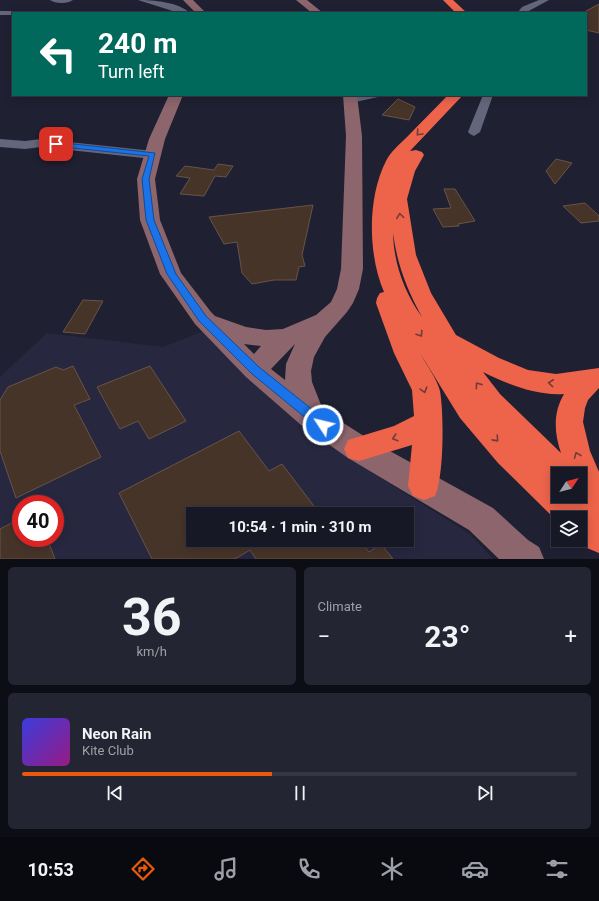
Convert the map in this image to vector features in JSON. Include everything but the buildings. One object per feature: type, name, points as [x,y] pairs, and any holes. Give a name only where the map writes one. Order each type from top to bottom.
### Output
[{"type":"highway","points":[[424,486],[428,422],[426,390],[407,353],[388,303],[388,275],[383,248],[385,186],[394,161],[455,96]]},
{"type":"highway","points":[[467,96],[415,156],[406,171],[398,199],[406,255],[420,293],[445,338],[490,402],[555,467]]},
{"type":"highway","points":[[388,275],[402,306],[470,410],[509,454],[570,511]]},
{"type":"highway","points":[[445,338],[489,365],[525,380],[557,384],[594,378]]},
{"type":"highway","points":[[594,378],[575,397],[569,420],[573,446],[599,503]]},
{"type":"highway","points":[[359,449],[402,436],[428,422]]},
{"type":"highway","points":[[587,497],[599,508]]},
{"type":"highway","points":[[587,527],[599,537]]},
{"type":"street","points":[[54,0],[69,0]]},
{"type":"street","points":[[142,0],[166,5],[184,12]]},
{"type":"street","points":[[188,0],[200,12]]},
{"type":"street","points":[[301,0],[317,12]]},
{"type":"street","points":[[522,12],[524,9],[545,0]]},
{"type":"street","points":[[0,13],[12,13]]},
{"type":"street","points":[[176,96],[157,139],[146,179],[150,220],[171,274],[203,318],[255,370],[312,417],[359,449],[481,519],[522,557]]},
{"type":"street","points":[[255,370],[285,361],[298,339],[326,319],[338,308],[349,286],[352,269],[354,136],[351,98],[366,96]]},
{"type":"street","points":[[474,132],[488,96]]},
{"type":"street","points":[[0,143],[25,145],[41,143],[153,154]]},
{"type":"street","points":[[203,318],[240,335],[264,339],[298,339]]},
{"type":"street","points":[[298,339],[298,371],[302,394],[312,417]]},
{"type":"shaded area","points":[[204,331],[253,382],[325,443],[470,534],[493,559],[0,559],[0,377],[47,333],[163,347]]},
{"type":"route","points":[[56,144],[153,154],[146,179],[150,220],[171,274],[203,318],[255,370],[323,425]]}]
